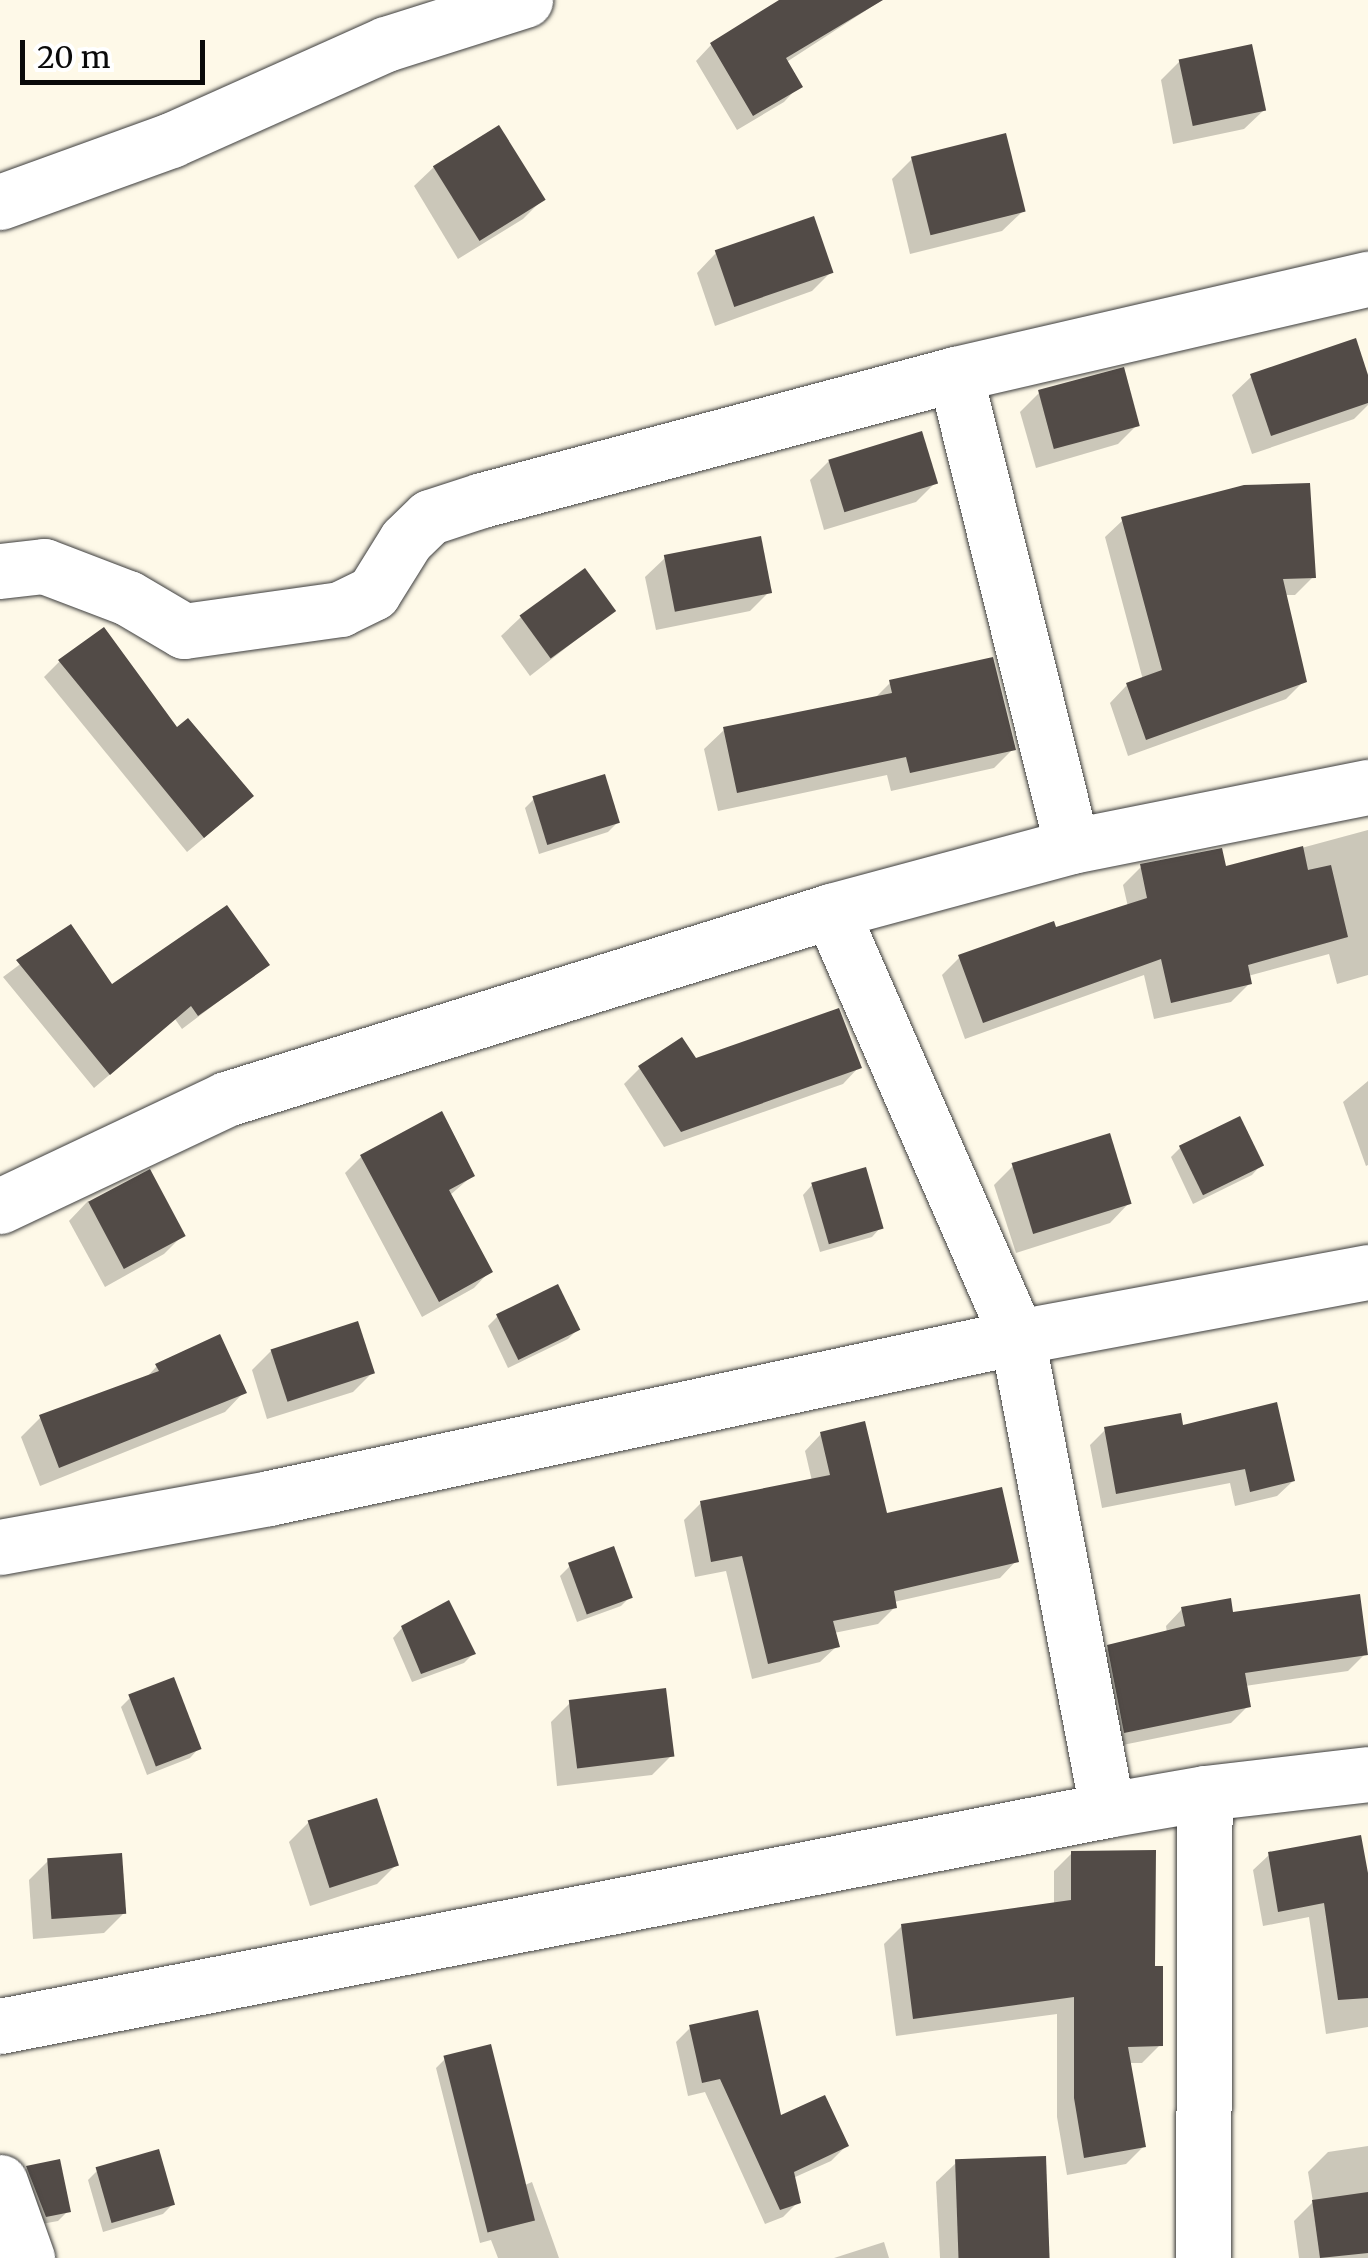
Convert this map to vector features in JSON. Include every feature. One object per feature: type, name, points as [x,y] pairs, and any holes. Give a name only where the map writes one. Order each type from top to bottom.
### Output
[{"type":"street","points":[[386,44],[422,0]]},
{"type":"street","points":[[0,202],[172,140],[386,44],[525,0]]},
{"type":"street","points":[[0,571],[44,566],[128,598],[184,632],[340,609],[373,593],[406,540],[430,517],[955,374],[1368,279]]},
{"type":"street","points":[[955,374],[1072,846]]},
{"type":"street","points":[[0,1206],[226,1099],[831,911],[1072,846],[1368,786]]},
{"type":"street","points":[[831,911],[1017,1337],[1107,1810]]},
{"type":"street","points":[[0,1547],[269,1498],[1017,1337],[1368,1272]]},
{"type":"street","points":[[0,2026],[1107,1810],[1206,1792],[1368,1774]]},
{"type":"street","points":[[1203,2258],[1206,1792]]},
{"type":"street","points":[[0,2182],[27,2258]]},
{"type":"building","points":[[779,0],[883,0],[786,58],[803,87],[753,116],[710,43]]},
{"type":"building","points":[[1252,44],[1266,111],[1193,126],[1179,60]]},
{"type":"building","points":[[499,125],[546,200],[479,241],[433,166]]},
{"type":"building","points":[[1006,133],[1026,212],[931,235],[911,157]]},
{"type":"building","points":[[814,216],[834,273],[734,307],[715,250]]},
{"type":"building","points":[[1356,338],[1368,375],[1368,403],[1271,436],[1250,374]]},
{"type":"building","points":[[1124,367],[1140,426],[1054,449],[1038,390]]},
{"type":"building","points":[[922,431],[938,484],[844,512],[828,460]]},
{"type":"building","points":[[1310,483],[1316,578],[1283,579],[1307,682],[1146,740],[1126,683],[1162,670],[1121,517],[1244,485]]},
{"type":"building","points":[[761,536],[772,593],[675,612],[664,555]]},
{"type":"building","points":[[585,568],[616,611],[551,658],[519,616]]},
{"type":"building","points":[[104,627],[177,727],[188,718],[254,796],[204,838],[58,660]]},
{"type":"building","points":[[993,657],[1016,750],[910,773],[906,757],[737,793],[723,727],[892,693],[889,680]]},
{"type":"building","points":[[605,774],[620,823],[547,845],[532,796]]},
{"type":"building","points":[[1303,846],[1308,870],[1331,865],[1348,937],[1248,965],[1252,984],[1171,1003],[1161,959],[983,1023],[958,955],[1054,921],[1056,927],[1147,898],[1140,864],[1222,848],[1226,866]]},
{"type":"building","points":[[227,905],[270,965],[198,1016],[191,1006],[110,1075],[16,960],[71,924],[112,984]]},
{"type":"building","points":[[839,1008],[862,1068],[681,1132],[638,1066],[682,1037],[696,1058]]},
{"type":"building","points":[[442,1111],[475,1176],[449,1190],[493,1272],[439,1302],[360,1155]]},
{"type":"building","points":[[1240,1116],[1264,1165],[1203,1195],[1179,1146]]},
{"type":"building","points":[[1110,1133],[1132,1204],[1033,1234],[1012,1163]]},
{"type":"building","points":[[866,1167],[884,1229],[829,1244],[811,1183]]},
{"type":"building","points":[[150,1169],[186,1236],[124,1269],[88,1202]]},
{"type":"building","points":[[558,1284],[580,1330],[518,1360],[496,1314]]},
{"type":"building","points":[[358,1321],[375,1373],[287,1402],[271,1349]]},
{"type":"building","points":[[220,1334],[247,1393],[59,1468],[39,1415],[159,1371],[155,1364]]},
{"type":"building","points":[[1277,1402],[1295,1481],[1250,1492],[1245,1469],[1116,1494],[1104,1427],[1181,1413],[1183,1425]]},
{"type":"building","points":[[865,1421],[887,1513],[1002,1487],[1019,1562],[894,1591],[897,1608],[833,1621],[840,1647],[768,1664],[742,1556],[711,1562],[700,1501],[830,1475],[820,1432]]},
{"type":"building","points":[[614,1546],[633,1598],[587,1614],[568,1563]]},
{"type":"building","points":[[1360,1594],[1368,1655],[1245,1673],[1251,1707],[1124,1733],[1107,1645],[1185,1626],[1181,1607],[1231,1598],[1233,1612]]},
{"type":"building","points":[[449,1600],[476,1654],[421,1674],[401,1626]]},
{"type":"building","points":[[174,1677],[202,1749],[156,1766],[128,1695]]},
{"type":"building","points":[[666,1688],[674,1756],[577,1768],[569,1700]]},
{"type":"building","points":[[377,1798],[399,1866],[330,1888],[308,1821]]},
{"type":"building","points":[[1361,1835],[1368,1873],[1368,1998],[1338,2000],[1324,1903],[1278,1912],[1268,1852]]},
{"type":"building","points":[[1156,1850],[1155,1966],[1163,1966],[1163,2046],[1128,2047],[1146,2147],[1084,2158],[1074,2098],[1074,1997],[913,2019],[901,1924],[1071,1900],[1071,1851]]},
{"type":"building","points":[[122,1853],[126,1914],[51,1919],[47,1858]]},
{"type":"building","points":[[758,2010],[781,2115],[825,2095],[849,2146],[794,2172],[801,2203],[780,2210],[720,2079],[702,2083],[689,2025]]},
{"type":"building","points":[[491,2044],[535,2221],[487,2232],[443,2056]]},
{"type":"building","points":[[159,2149],[175,2205],[112,2223],[96,2167]]},
{"type":"building","points":[[1046,2156],[1050,2258],[959,2258],[955,2159]]},
{"type":"building","points":[[60,2159],[71,2212],[46,2217],[26,2166]]},
{"type":"building","points":[[1368,2192],[1368,2253],[1320,2258],[1312,2200]]}]
